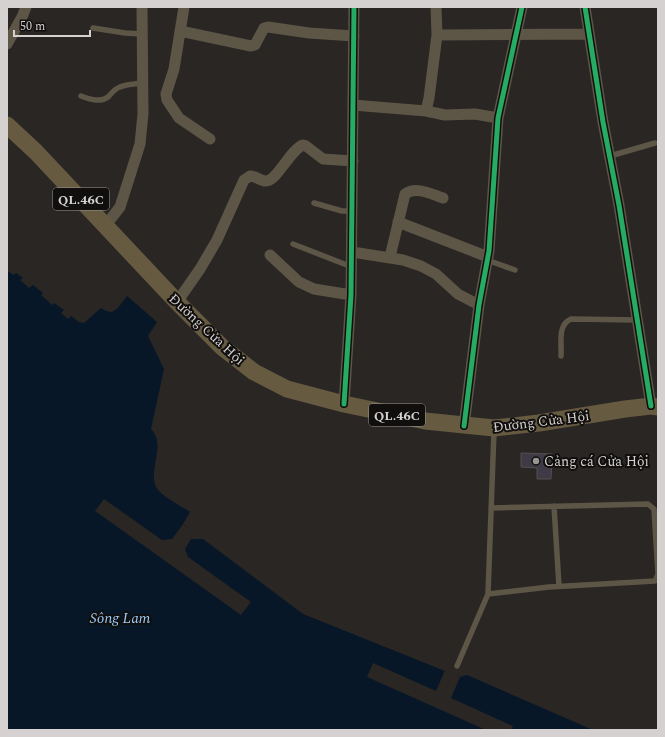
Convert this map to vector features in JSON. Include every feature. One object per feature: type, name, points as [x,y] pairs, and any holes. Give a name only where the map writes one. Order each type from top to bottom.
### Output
[{"type":"main road","name":"Đường Cửa Hội","points":[[7,125],[36,152],[174,299],[222,347],[254,372],[288,389],[344,404],[425,421],[494,428],[539,423],[625,409],[654,407]]},
{"type":"street","points":[[7,44],[26,7]]},
{"type":"street","points":[[106,225],[120,206],[140,144],[143,114],[142,7]]},
{"type":"street","points":[[184,7],[174,69],[166,94],[167,100],[179,118],[210,139]]},
{"type":"street","points":[[344,404],[352,267],[354,7]]},
{"type":"street","points":[[426,111],[430,92],[437,35],[436,7]]},
{"type":"street","points":[[464,426],[492,213],[498,118],[522,7]]},
{"type":"street","points":[[585,7],[637,320],[654,407]]},
{"type":"street","points":[[180,31],[251,46],[255,45],[264,28],[268,27],[309,33],[354,36]]},
{"type":"street","points":[[437,35],[589,34]]},
{"type":"street","points":[[353,105],[426,111],[445,115],[474,114],[498,118]]},
{"type":"street","points":[[174,299],[200,269],[217,240],[244,180],[250,176],[264,181],[271,179],[296,149],[302,146],[306,146],[323,159],[353,161]]},
{"type":"street","points":[[390,257],[405,194],[410,191],[417,190],[443,198]]},
{"type":"street","points":[[398,222],[487,258]]},
{"type":"street","points":[[352,252],[390,257],[421,266],[436,274],[458,294],[479,305]]},
{"type":"street","points":[[270,255],[299,282],[314,289],[351,295]]},
{"type":"lane","points":[[92,28],[142,34]]},
{"type":"lane","points":[[80,96],[100,100],[107,98],[114,90],[121,86],[142,83]]},
{"type":"lane","points":[[610,156],[655,144]]},
{"type":"lane","points":[[314,203],[338,210],[352,211]]},
{"type":"lane","points":[[294,244],[352,267]]},
{"type":"lane","points":[[487,258],[515,270]]},
{"type":"lane","points":[[561,356],[562,330],[563,324],[566,321],[571,319],[637,320]]},
{"type":"lane","points":[[457,666],[488,594],[494,428]]},
{"type":"lane","points":[[488,594],[559,586],[655,581],[658,574],[654,509],[648,504],[491,508]]},
{"type":"lane","points":[[554,506],[559,586]]},
{"type":"water","name":"Sông Lam","points":[[7,271],[14,275],[16,273],[23,278],[20,280],[29,288],[33,285],[43,293],[41,295],[52,305],[54,303],[64,310],[61,313],[68,319],[71,316],[79,322],[84,323],[101,308],[112,312],[118,308],[127,296],[157,322],[148,336],[164,369],[151,429],[156,436],[157,444],[154,477],[155,484],[162,494],[190,512],[183,524],[303,614],[460,677],[467,675],[593,730],[7,730]]},
{"type":"pier","points":[[104,499],[162,540],[172,539],[183,524],[204,539],[191,539],[185,549],[188,557],[251,602],[241,615],[95,511]]},
{"type":"pier","points":[[373,663],[436,691],[445,670],[460,677],[451,698],[513,726],[511,730],[486,730],[367,677]]},
{"type":"building","name":"Cảng cá Cửa Hội","points":[[521,453],[552,454],[551,479],[537,479],[537,468],[521,467]]},
{"type":"cycle path","points":[[344,404],[351,295],[354,7]]},
{"type":"cycle path","points":[[464,426],[479,305],[489,251],[498,118],[522,7]]},
{"type":"cycle path","points":[[585,7],[603,122],[619,205],[651,406]]},
{"type":"place","name":"Cảng cá Cửa Hội","points":[[536,461]]}]
